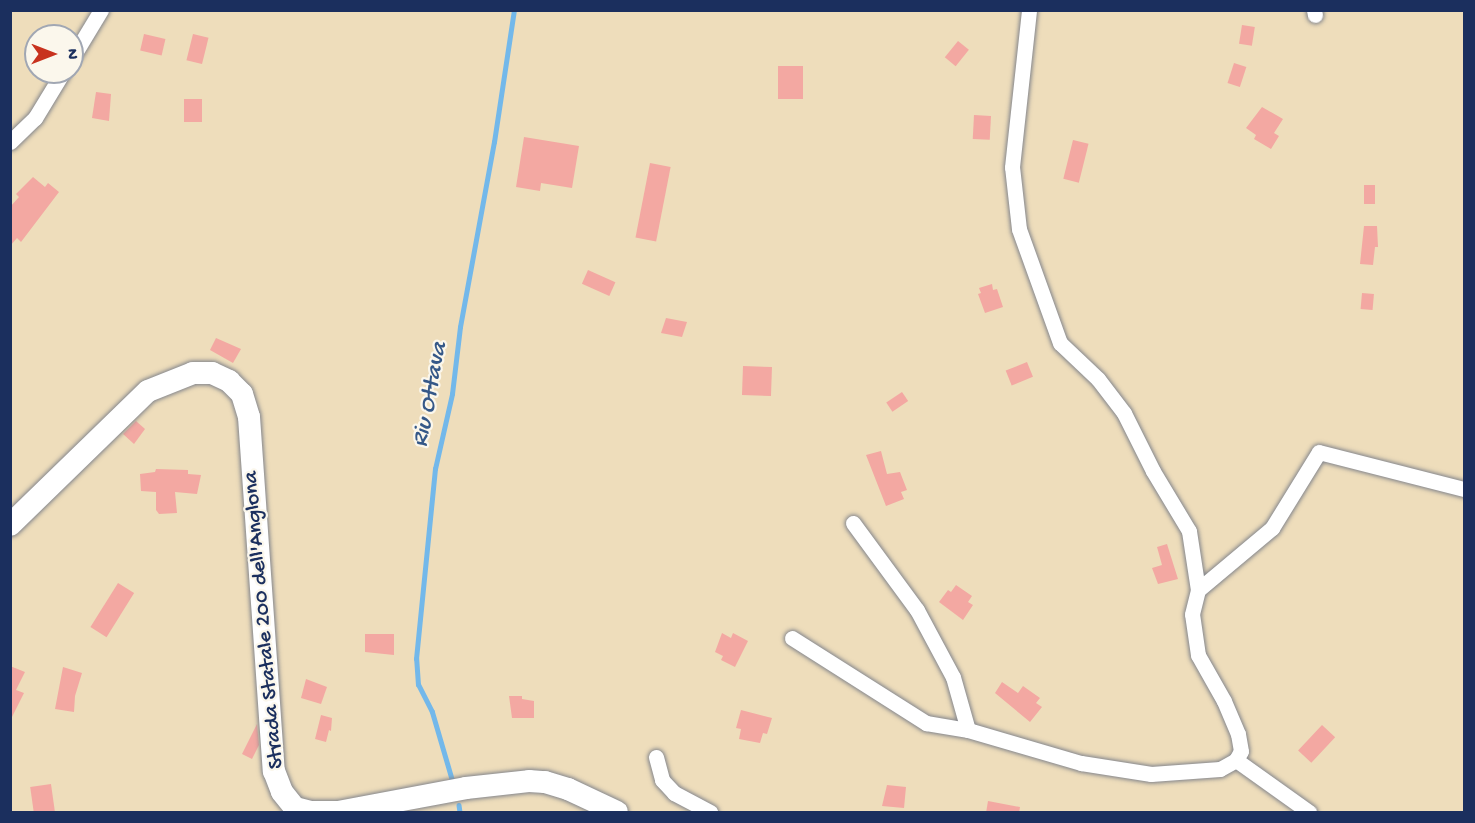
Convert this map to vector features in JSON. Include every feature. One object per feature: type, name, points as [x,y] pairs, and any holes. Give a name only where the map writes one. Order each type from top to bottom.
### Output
[{"type":"main road","name":"Strada Statale 200 dell'Anglona","points":[[10,525],[148,391],[193,373],[212,373],[229,381],[242,394],[249,417],[274,771],[282,792],[295,808],[311,812],[338,812],[466,788],[545,782],[568,789],[617,813]]},
{"type":"street","points":[[84,38],[101,10]]},
{"type":"street","points":[[792,638],[926,723],[968,730],[1081,763],[1151,774],[1220,769],[1236,760],[1241,751],[1238,734],[1224,701],[1198,655],[1192,614],[1198,590],[1189,531],[1153,471],[1124,413],[1098,379],[1060,343],[1019,228],[1012,167],[1029,10]]},
{"type":"street","points":[[10,142],[35,118],[56,84]]},
{"type":"street","points":[[1198,590],[1272,528],[1319,452],[1464,489]]},
{"type":"street","points":[[853,523],[917,610],[953,677],[968,730]]},
{"type":"street","points":[[656,757],[662,780],[674,793],[710,813]]},
{"type":"street","points":[[1236,760],[1309,813]]},
{"type":"building","points":[[1242,25],[1255,27],[1252,46],[1239,44]]},
{"type":"building","points":[[144,34],[165,39],[162,56],[140,51]]},
{"type":"building","points":[[193,34],[209,38],[202,64],[186,60]]},
{"type":"building","points":[[958,41],[969,50],[956,66],[945,57]]},
{"type":"building","points":[[1234,63],[1246,67],[1240,87],[1228,83]]},
{"type":"building","points":[[778,66],[803,66],[803,99],[778,99]]},
{"type":"building","points":[[96,92],[111,94],[109,121],[92,118]]},
{"type":"building","points":[[184,99],[202,99],[202,122],[184,122]]},
{"type":"building","points":[[1262,107],[1283,119],[1274,133],[1279,136],[1271,149],[1254,139],[1256,135],[1246,128]]},
{"type":"building","points":[[974,115],[991,116],[990,140],[973,139]]},
{"type":"building","points":[[524,137],[579,146],[572,188],[541,183],[540,191],[516,187]]},
{"type":"building","points":[[1073,140],[1089,144],[1079,183],[1063,179]]},
{"type":"building","points":[[650,163],[671,167],[656,242],[635,238]]},
{"type":"building","points":[[33,177],[45,187],[48,183],[59,192],[21,242],[17,238],[10,246],[10,207],[19,197],[16,194]]},
{"type":"building","points":[[1364,185],[1375,185],[1375,204],[1364,204]]},
{"type":"building","points":[[1364,226],[1377,226],[1378,247],[1375,247],[1373,265],[1360,264]]},
{"type":"building","points":[[588,270],[615,282],[609,296],[582,284]]},
{"type":"building","points":[[992,284],[993,290],[997,289],[1003,307],[985,313],[978,294],[981,293],[979,288]]},
{"type":"building","points":[[1362,293],[1374,294],[1373,310],[1361,309]]},
{"type":"building","points":[[666,318],[687,322],[682,337],[661,333]]},
{"type":"building","points":[[216,338],[241,349],[233,363],[210,350]]},
{"type":"building","points":[[1027,362],[1033,377],[1012,385],[1006,371]]},
{"type":"building","points":[[743,366],[772,367],[771,396],[742,395]]},
{"type":"building","points":[[902,392],[908,401],[892,412],[886,403]]},
{"type":"building","points":[[136,421],[145,429],[134,444],[123,434]]},
{"type":"building","points":[[881,451],[887,474],[900,472],[907,490],[901,492],[904,499],[886,506],[866,455]]},
{"type":"building","points":[[156,469],[188,470],[188,474],[201,475],[197,494],[175,492],[177,513],[159,514],[156,510],[156,492],[141,491],[140,474],[155,472]]},
{"type":"building","points":[[1167,544],[1178,579],[1158,584],[1152,568],[1162,565],[1157,547]]},
{"type":"building","points":[[118,583],[134,593],[107,637],[90,627]]},
{"type":"building","points":[[956,585],[972,596],[968,602],[973,605],[963,620],[939,602],[948,590],[951,592]]},
{"type":"building","points":[[722,633],[731,638],[733,633],[748,641],[735,667],[721,660],[723,656],[715,652]]},
{"type":"building","points":[[365,634],[394,634],[394,655],[365,652]]},
{"type":"building","points":[[10,666],[25,672],[16,690],[24,693],[10,721]]},
{"type":"building","points":[[63,667],[82,673],[75,696],[74,712],[55,709]]},
{"type":"building","points":[[306,679],[327,687],[321,704],[301,698]]},
{"type":"building","points":[[1002,682],[1018,693],[1023,686],[1040,698],[1036,703],[1042,707],[1030,722],[995,693]]},
{"type":"building","points":[[509,696],[522,696],[522,699],[534,701],[534,718],[512,718]]},
{"type":"building","points":[[741,710],[772,718],[767,734],[763,733],[760,743],[739,739],[741,729],[736,728]]},
{"type":"building","points":[[321,715],[332,718],[331,731],[329,730],[326,742],[315,739]]},
{"type":"building","points":[[257,724],[259,745],[252,759],[242,754]]},
{"type":"building","points":[[1322,725],[1335,737],[1311,763],[1298,751]]},
{"type":"building","points":[[51,784],[55,812],[34,812],[30,787]]},
{"type":"building","points":[[887,785],[906,787],[904,808],[882,806]]},
{"type":"building","points":[[988,801],[1020,807],[1019,813],[986,813]]},
{"type":"waterway","name":"Riu Ottava","points":[[453,784],[432,712],[418,685],[416,659],[435,469],[452,394],[460,327],[494,142],[514,10]]},
{"type":"waterway","name":"Riu Ottava","points":[[459,805],[460,812]]}]
